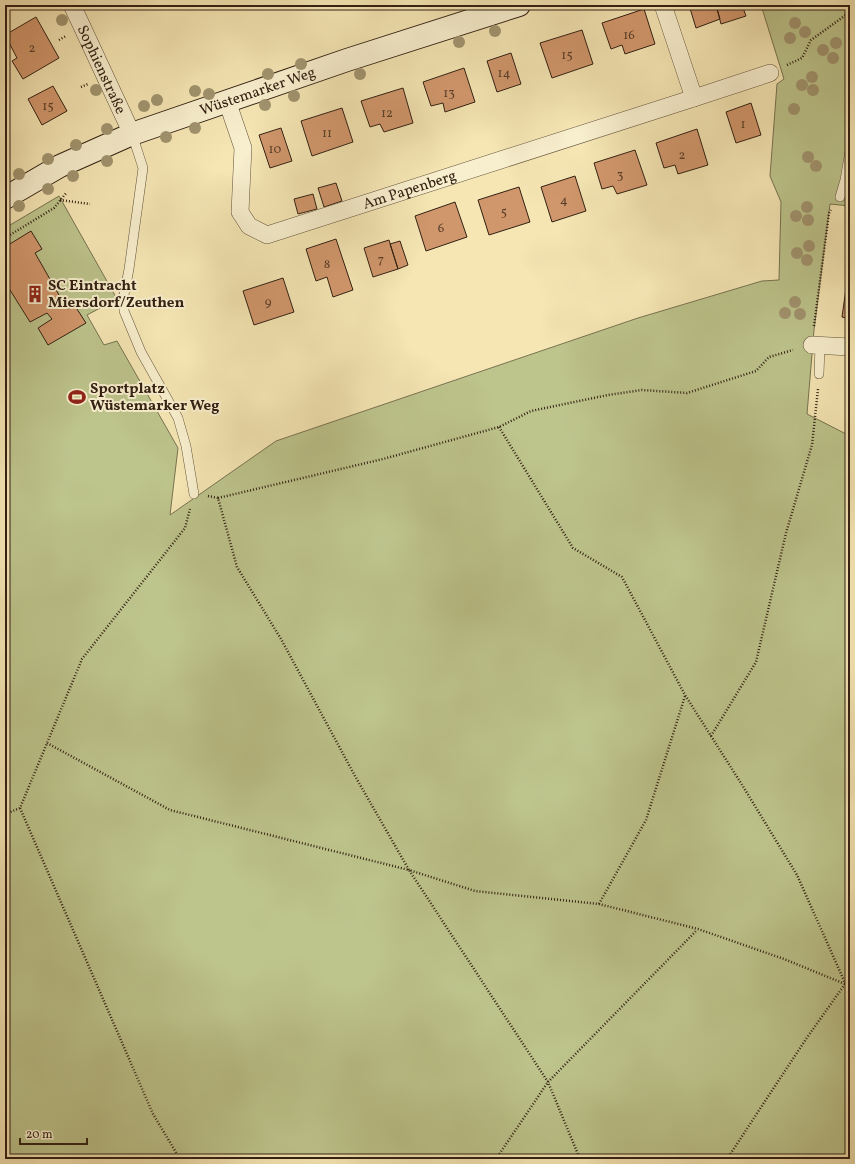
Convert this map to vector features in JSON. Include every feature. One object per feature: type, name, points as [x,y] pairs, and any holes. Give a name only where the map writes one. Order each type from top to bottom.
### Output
[{"type":"main road","name":"Wüstemarker Weg","points":[[5,198],[60,166],[132,134],[347,60],[519,5]]},
{"type":"street","name":"Sophienstraße","points":[[72,5],[132,134]]},
{"type":"street","points":[[663,5],[694,98]]},
{"type":"street","name":"Am Papenberg","points":[[227,101],[243,148],[240,212],[249,226],[267,235],[770,73]]},
{"type":"street","points":[[816,345],[850,347]]},
{"type":"lane","points":[[132,134],[143,168],[124,295],[124,311],[141,352],[178,418],[186,446],[194,494]]},
{"type":"lane","points":[[840,197],[845,180],[850,151]]},
{"type":"lane","points":[[816,345],[819,374]]},
{"type":"path","points":[[770,73],[802,58],[811,40],[850,12]]},
{"type":"path","points":[[5,238],[54,208],[67,192]]},
{"type":"path","points":[[5,814],[20,808],[82,659],[185,528],[194,494],[218,498],[383,459],[499,428],[531,411],[608,395],[642,390],[687,393],[756,371],[769,357],[816,345],[829,213],[840,197]]},
{"type":"path","points":[[59,200],[90,204]]},
{"type":"path","points":[[710,736],[756,662],[786,533],[812,445],[817,407],[819,374]]},
{"type":"path","points":[[499,428],[574,548],[622,577],[685,695],[797,875],[850,994]]},
{"type":"path","points":[[218,498],[237,567],[280,639],[354,776],[409,870],[548,1082],[580,1159]]},
{"type":"path","points":[[598,904],[646,820],[685,695]]},
{"type":"path","points":[[47,743],[170,810],[409,870],[475,891],[598,904],[698,929],[784,958],[845,984],[850,983]]},
{"type":"path","points":[[20,808],[153,1114],[180,1159]]},
{"type":"path","points":[[496,1159],[548,1082],[698,929]]},
{"type":"path","points":[[727,1159],[806,1039],[845,984]]},
{"type":"green space","points":[[761,5],[850,5],[850,206],[830,204],[814,330],[807,414],[850,436],[850,1159],[5,1159],[5,228],[59,196],[117,299],[87,315],[104,345],[117,341],[178,448],[170,515],[276,441],[638,318],[762,281],[779,280],[781,202],[770,176],[777,84],[784,79]]},
{"type":"building","points":[[689,5],[716,5],[720,19],[696,28]]},
{"type":"building","points":[[716,5],[742,5],[746,16],[721,24]]},
{"type":"building","points":[[644,9],[655,44],[625,54],[622,45],[611,49],[602,23]]},
{"type":"building","points":[[36,17],[59,58],[23,79],[12,61],[17,58],[5,35]]},
{"type":"building","points":[[582,30],[593,64],[552,78],[540,43]]},
{"type":"building","points":[[511,53],[521,84],[497,92],[487,61]]},
{"type":"building","points":[[464,68],[475,102],[445,112],[443,103],[431,106],[423,82]]},
{"type":"building","points":[[53,86],[67,111],[42,125],[28,99]]},
{"type":"building","points":[[403,88],[413,123],[384,132],[380,124],[370,127],[361,101]]},
{"type":"building","points":[[751,103],[761,135],[736,143],[726,112]]},
{"type":"building","points":[[342,108],[353,142],[312,156],[301,121]]},
{"type":"building","points":[[281,128],[292,161],[270,168],[259,135]]},
{"type":"building","points":[[697,129],[708,165],[678,174],[675,165],[664,168],[656,143]]},
{"type":"building","points":[[635,150],[647,185],[617,194],[613,186],[602,189],[594,163]]},
{"type":"building","points":[[575,176],[586,211],[552,222],[541,187]]},
{"type":"building","points":[[336,183],[342,201],[324,207],[318,188]]},
{"type":"building","points":[[519,187],[530,222],[489,235],[478,200]]},
{"type":"building","points":[[313,194],[317,209],[298,214],[294,199]]},
{"type":"building","points":[[455,202],[467,237],[426,251],[415,216]]},
{"type":"building","name":"SC Eintracht Miersdorf/Zeuthen","points":[[31,231],[42,249],[35,253],[67,309],[75,306],[86,323],[48,345],[38,328],[52,319],[47,313],[30,322],[5,282],[5,247]]},
{"type":"building","points":[[336,239],[353,290],[333,297],[327,277],[316,281],[306,249]]},
{"type":"building","points":[[389,240],[398,269],[373,277],[364,248]]},
{"type":"building","points":[[400,241],[408,265],[398,269],[390,244]]},
{"type":"building","points":[[850,267],[850,319],[842,317]]},
{"type":"building","points":[[283,278],[294,312],[254,325],[243,291]]},
{"type":"place","name":"SC Eintracht Miersdorf/Zeuthen","points":[[35,294]]},
{"type":"place","name":"Sportplatz Wüstemarker Weg","points":[[77,397]]}]
